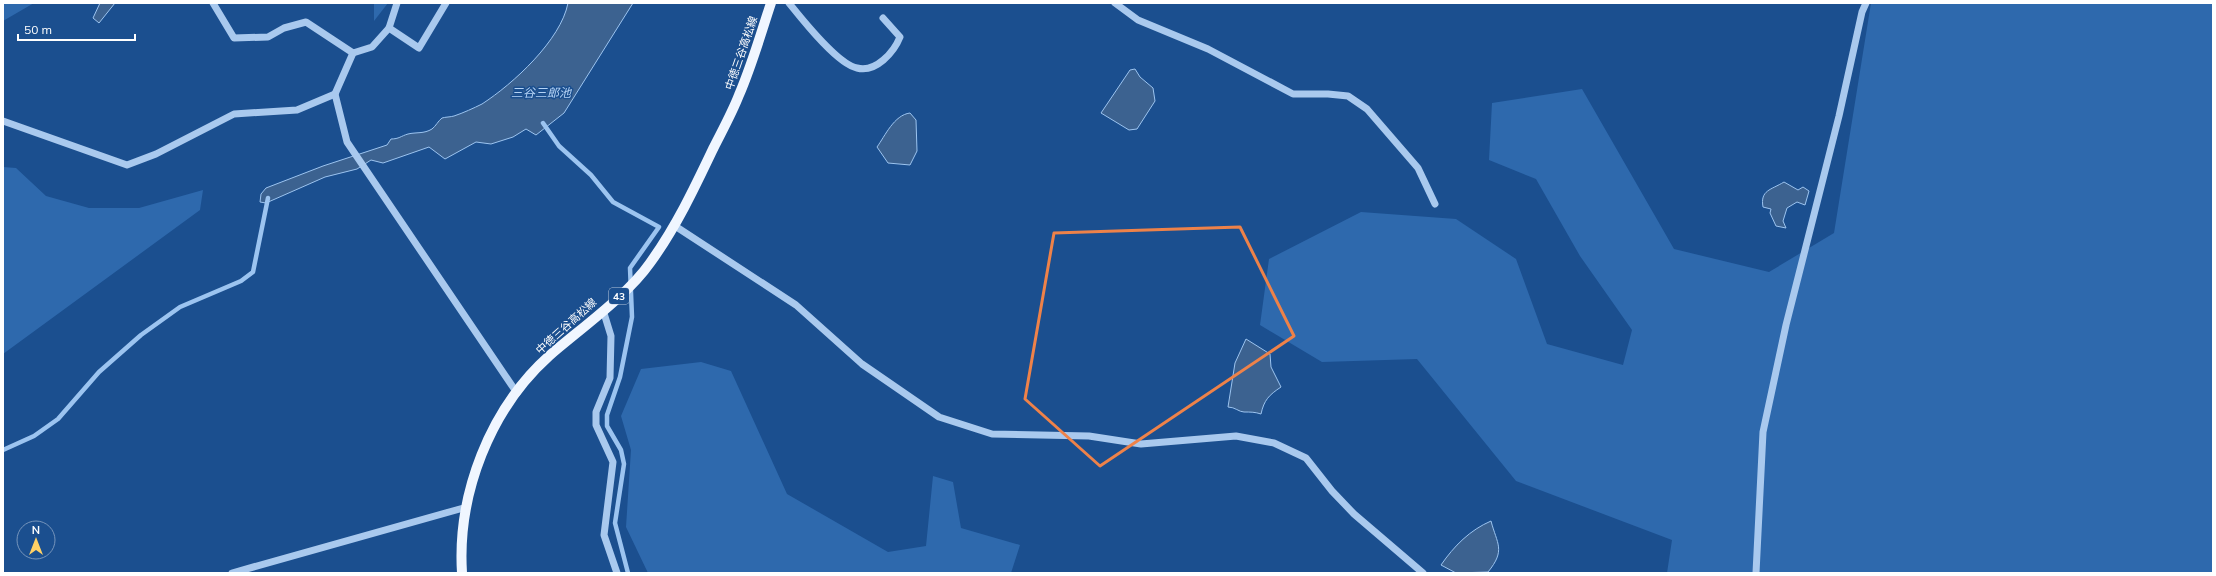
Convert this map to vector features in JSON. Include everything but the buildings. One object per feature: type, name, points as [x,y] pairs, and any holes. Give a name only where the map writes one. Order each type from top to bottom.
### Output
[{"type":"main road","name":"中徳三谷高松線","points":[[462,573],[461,560],[467,507],[480,459],[491,433],[517,393],[547,358],[603,310],[648,266],[675,226],[740,95],[771,3]]},
{"type":"street","points":[[213,3],[234,38],[268,37],[284,28],[306,22],[354,53]]},
{"type":"street","points":[[397,3],[389,28],[372,47],[354,53],[335,94],[347,142],[517,393]]},
{"type":"street","points":[[389,28],[419,48],[446,3]]},
{"type":"street","points":[[788,3],[810,30],[840,59],[857,68],[875,66],[895,48],[900,37],[883,18]]},
{"type":"street","points":[[1115,3],[1138,20],[1208,49],[1293,94],[1328,94],[1348,96],[1367,109],[1418,168],[1435,204]]},
{"type":"street","points":[[1756,573],[1763,432],[1786,325],[1839,116],[1862,12],[1866,3]]},
{"type":"street","points":[[3,121],[127,164],[156,154],[234,114],[297,110],[335,94]]},
{"type":"street","points":[[675,226],[796,305],[862,364],[939,417],[992,434],[1089,436],[1141,444],[1236,436],[1274,443],[1306,458],[1332,491],[1354,514],[1399,550],[1423,573]]},
{"type":"street","points":[[603,310],[612,336],[610,378],[596,412],[596,425],[613,462],[604,535],[617,573]]},
{"type":"street","points":[[232,573],[467,507]]},
{"type":"highlighted area","points":[[1240,227],[1294,336],[1100,466],[1025,399],[1054,233]]},
{"type":"shaded area","points":[[3,3],[34,3],[3,21]]},
{"type":"shaded area","points":[[374,3],[388,3],[374,21]]},
{"type":"shaded area","points":[[1871,3],[2213,3],[2213,573],[1667,573],[1672,540],[1516,481],[1417,359],[1322,362],[1260,325],[1269,259],[1361,212],[1456,219],[1516,259],[1547,344],[1623,365],[1632,330],[1580,256],[1536,179],[1489,160],[1492,103],[1582,89],[1674,249],[1769,272],[1834,233]]},
{"type":"shaded area","points":[[3,167],[16,168],[46,196],[89,208],[139,208],[203,190],[200,210],[3,354]]},
{"type":"shaded area","points":[[701,362],[731,371],[787,494],[888,552],[926,546],[933,476],[953,482],[961,528],[1020,545],[1011,573],[648,573],[626,527],[631,450],[621,416],[641,369]]},
{"type":"water","points":[[100,3],[115,3],[99,23],[93,18]]},
{"type":"water","name":"三谷三郎池","points":[[568,3],[633,3],[564,113],[536,135],[526,129],[513,137],[491,144],[476,142],[445,159],[429,147],[383,163],[371,160],[357,169],[325,177],[266,203],[260,202],[261,194],[266,188],[323,166],[387,145],[391,139],[408,134],[429,131],[442,118],[454,116],[482,104],[508,85],[546,46],[564,17]]},
{"type":"water","points":[[1135,69],[1140,77],[1153,88],[1155,101],[1137,129],[1129,130],[1101,113],[1130,70]]},
{"type":"water","points":[[910,113],[916,120],[917,151],[910,165],[888,163],[877,147],[895,122],[904,115]]},
{"type":"water","points":[[1784,182],[1798,190],[1803,187],[1809,191],[1805,205],[1797,202],[1787,208],[1783,221],[1786,228],[1776,226],[1770,213],[1771,209],[1763,207],[1763,197],[1765,194]]},
{"type":"water","points":[[1246,339],[1270,354],[1271,367],[1281,387],[1268,398],[1261,414],[1242,412],[1228,407],[1235,363]]},
{"type":"water","points":[[1491,521],[1497,541],[1498,552],[1494,564],[1488,572],[1456,573],[1441,565],[1451,551],[1463,539],[1476,529]]},
{"type":"waterway","points":[[543,123],[559,146],[591,175],[613,202],[659,227],[630,268],[632,317],[620,377],[607,415],[607,426],[621,450],[624,464],[615,523],[628,573]]},
{"type":"waterway","points":[[3,450],[34,436],[58,419],[99,372],[141,335],[180,307],[241,281],[253,272],[268,198]]}]
